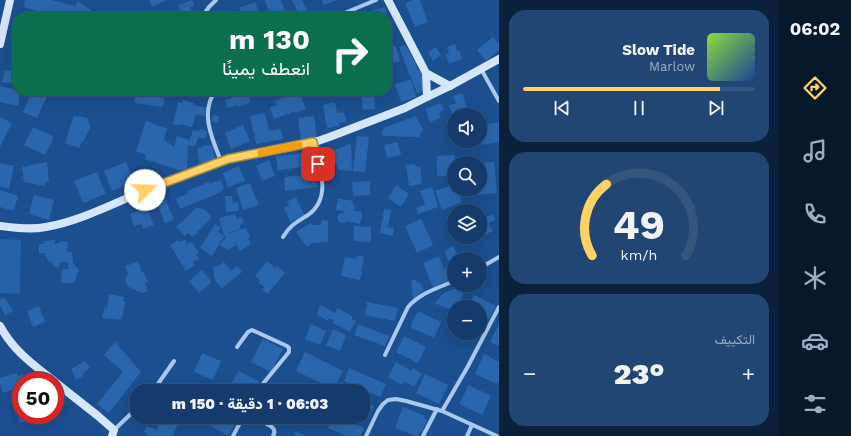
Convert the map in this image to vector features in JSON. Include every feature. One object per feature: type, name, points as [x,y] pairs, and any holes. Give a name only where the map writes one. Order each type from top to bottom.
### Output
[{"type":"main road","points":[[0,44],[10,0]]},
{"type":"main road","points":[[388,0],[426,73],[427,97]]},
{"type":"main road","points":[[0,226],[30,228],[63,224],[145,190],[221,161],[313,142],[346,131],[405,108],[450,86],[499,59]]},
{"type":"main road","points":[[426,73],[450,86]]},
{"type":"main road","points":[[1,329],[21,354],[42,372]]},
{"type":"main road","points":[[64,389],[98,416],[113,433]]},
{"type":"street","points":[[206,12],[216,0]]},
{"type":"street","points":[[346,12],[376,0]]},
{"type":"street","points":[[481,69],[499,101]]},
{"type":"street","points":[[213,96],[208,115],[209,127],[212,140],[221,161]]},
{"type":"street","points":[[283,237],[289,227],[313,210],[322,196],[322,180],[313,142]]},
{"type":"street","points":[[487,264],[499,257]]},
{"type":"street","points":[[385,355],[408,307],[413,301],[426,293],[447,284]]},
{"type":"street","points":[[422,436],[467,368],[498,314],[499,307]]},
{"type":"street","points":[[238,347],[248,332],[252,330],[289,348],[289,352],[263,384]]},
{"type":"street","points":[[158,384],[174,361]]},
{"type":"street","points":[[366,436],[383,404],[388,400],[396,398],[439,410],[497,436]]},
{"type":"street","points":[[113,433],[130,415]]},
{"type":"street","points":[[233,436],[239,424]]},
{"type":"street","points":[[267,424],[274,430],[273,436]]},
{"type":"street","points":[[466,436],[472,425]]},
{"type":"shaded area","points":[[0,239],[21,240],[20,294],[0,293]]},
{"type":"building","points":[[25,0],[51,0],[75,6],[78,1],[91,10],[89,12],[40,12],[24,7]]},
{"type":"building","points":[[149,0],[167,0],[152,7]]},
{"type":"building","points":[[192,0],[194,6],[190,7],[192,12],[181,12],[178,5]]},
{"type":"building","points":[[281,0],[285,12],[269,12],[265,1]]},
{"type":"building","points":[[292,0],[302,0],[308,12],[298,12]]},
{"type":"building","points":[[322,0],[337,0],[324,5]]},
{"type":"building","points":[[413,0],[420,0],[428,22],[415,27],[405,3]]},
{"type":"building","points":[[255,2],[259,12],[241,12],[239,8]]},
{"type":"building","points":[[385,7],[386,12],[368,12]]},
{"type":"building","points":[[493,37],[499,44],[499,50],[486,61],[477,50]]},
{"type":"building","points":[[455,44],[462,59],[449,64],[446,55],[449,54],[447,47]]},
{"type":"building","points":[[405,45],[417,65],[418,71],[420,70],[426,85],[422,91],[417,93],[399,47]]},
{"type":"building","points":[[396,46],[400,61],[392,63],[392,47]]},
{"type":"building","points":[[436,47],[441,55],[433,61],[428,52]]},
{"type":"building","points":[[5,70],[12,71],[12,83],[2,82]]},
{"type":"building","points":[[411,79],[416,97],[401,102],[395,84]]},
{"type":"building","points":[[0,86],[12,89],[12,96],[19,96],[18,106],[0,102]]},
{"type":"building","points":[[462,93],[467,108],[450,108],[449,105],[456,103],[453,96]]},
{"type":"building","points":[[30,96],[47,96],[37,118],[23,112]]},
{"type":"building","points":[[135,96],[165,96],[163,107],[134,103]]},
{"type":"building","points":[[231,96],[249,96],[251,102],[238,107],[237,105],[228,108],[225,100],[232,98]]},
{"type":"building","points":[[286,96],[301,96],[306,109],[295,113],[295,111],[274,119],[270,107],[277,105],[275,101]]},
{"type":"building","points":[[362,96],[374,96],[375,109],[363,110]]},
{"type":"building","points":[[183,100],[194,103],[193,105],[207,108],[205,116],[196,114],[192,127],[173,124],[178,102],[182,103]]},
{"type":"building","points":[[335,102],[337,113],[344,112],[346,122],[339,123],[339,126],[327,128],[323,105]]},
{"type":"building","points":[[441,103],[444,110],[439,113],[441,118],[430,122],[425,109]]},
{"type":"building","points":[[265,113],[269,131],[281,129],[283,139],[256,144],[250,116]]},
{"type":"building","points":[[213,115],[219,116],[218,123],[212,122]]},
{"type":"building","points":[[74,116],[88,118],[90,128],[83,142],[81,143],[80,148],[65,143]]},
{"type":"building","points":[[314,116],[317,138],[301,140],[298,118]]},
{"type":"building","points":[[416,116],[423,130],[419,137],[383,136],[381,134],[384,128]]},
{"type":"building","points":[[0,117],[12,123],[0,147]]},
{"type":"building","points":[[146,121],[167,129],[163,142],[164,140],[174,147],[177,136],[190,140],[193,130],[199,131],[200,129],[207,131],[205,139],[198,137],[195,147],[188,145],[187,170],[178,170],[145,159],[146,155],[136,151]]},
{"type":"building","points":[[499,122],[499,142],[487,144],[487,124]]},
{"type":"building","points":[[243,125],[250,141],[231,149],[225,133]]},
{"type":"building","points":[[33,127],[54,137],[45,155],[24,145]]},
{"type":"building","points":[[357,136],[369,137],[365,172],[353,171]]},
{"type":"building","points":[[398,142],[401,155],[387,158],[384,145]]},
{"type":"building","points":[[351,143],[352,171],[338,170],[331,152]]},
{"type":"building","points":[[211,145],[211,147],[213,147],[215,161],[199,163],[197,148]]},
{"type":"building","points":[[310,153],[311,166],[278,170],[276,156]]},
{"type":"building","points":[[455,155],[447,156],[447,176],[437,176],[437,156]]},
{"type":"building","points":[[269,160],[275,176],[262,181],[256,166]]},
{"type":"building","points":[[47,162],[49,182],[45,182],[45,186],[24,182],[22,167]]},
{"type":"building","points":[[126,162],[134,182],[112,191],[104,171]]},
{"type":"building","points":[[487,162],[494,162],[497,193],[487,194]]},
{"type":"building","points":[[0,163],[14,166],[9,189],[0,186]]},
{"type":"building","points":[[415,164],[416,167],[420,166],[422,184],[409,186],[406,165]]},
{"type":"building","points":[[239,166],[245,181],[228,187],[223,173]]},
{"type":"building","points":[[97,172],[106,194],[83,203],[74,181]]},
{"type":"building","points":[[316,174],[317,187],[285,191],[284,177]]},
{"type":"building","points":[[221,180],[224,188],[219,193],[180,209],[176,198],[188,194],[187,191],[209,182],[209,184]]},
{"type":"building","points":[[370,181],[370,195],[353,196],[352,182]]},
{"type":"building","points":[[250,183],[259,205],[243,210],[236,188]]},
{"type":"building","points":[[396,185],[409,194],[401,207],[388,198]]},
{"type":"building","points":[[432,187],[438,207],[418,214],[416,208],[425,205],[420,191]]},
{"type":"building","points":[[447,187],[447,196],[460,196],[462,202],[457,204],[447,204],[447,208],[442,210],[435,191]]},
{"type":"building","points":[[0,190],[18,196],[14,211],[0,207]]},
{"type":"building","points":[[34,195],[54,200],[49,220],[29,214]]},
{"type":"building","points":[[225,196],[232,196],[233,203],[238,202],[239,211],[226,212]]},
{"type":"building","points":[[296,197],[305,216],[290,222],[284,208],[289,205],[287,201]]},
{"type":"building","points":[[338,198],[353,201],[353,205],[355,205],[354,211],[362,212],[360,224],[347,221],[344,223],[339,222],[337,217],[340,213],[343,214],[344,211],[336,210]]},
{"type":"building","points":[[166,200],[174,220],[165,223],[157,204]]},
{"type":"building","points":[[147,208],[154,225],[143,229],[142,224],[134,226],[130,214]]},
{"type":"building","points":[[196,208],[204,209],[212,217],[193,237],[188,233],[185,236],[176,227]]},
{"type":"building","points":[[384,209],[391,210],[388,227],[394,228],[393,236],[380,233]]},
{"type":"building","points":[[235,214],[237,219],[242,217],[244,223],[240,225],[240,229],[229,233],[245,228],[250,236],[248,238],[251,244],[240,251],[235,242],[234,243],[236,245],[228,250],[219,245],[226,238],[219,218]]},
{"type":"building","points":[[493,214],[495,220],[489,223],[493,231],[487,234],[487,217]]},
{"type":"building","points":[[421,219],[433,245],[417,253],[405,226]]},
{"type":"building","points":[[322,220],[328,221],[328,242],[312,243],[307,247],[296,232],[311,223],[312,225],[321,225]]},
{"type":"building","points":[[215,224],[221,228],[218,231],[224,236],[212,256],[200,248]]},
{"type":"building","points":[[354,226],[371,227],[371,242],[354,241]]},
{"type":"building","points":[[55,240],[54,244],[59,243],[60,241],[68,242],[67,252],[72,252],[73,263],[79,270],[74,283],[61,283],[62,269],[69,269],[67,262],[60,262],[58,269],[56,266],[54,267],[51,261],[49,262],[44,253],[39,253],[39,244],[43,244],[44,241]]},
{"type":"building","points":[[178,240],[180,242],[185,240],[186,244],[192,242],[199,253],[196,255],[199,259],[193,262],[195,265],[186,271],[170,245]]},
{"type":"building","points":[[453,246],[456,252],[447,252],[447,257],[444,251]]},
{"type":"building","points":[[357,255],[364,257],[360,280],[341,276],[345,257],[356,259]]},
{"type":"building","points":[[439,256],[444,269],[447,268],[447,281],[433,287],[423,263]]},
{"type":"building","points":[[267,261],[275,268],[277,266],[285,273],[267,294],[262,290],[265,287],[259,283],[260,280],[255,276]]},
{"type":"building","points":[[138,262],[148,282],[145,283],[148,291],[142,293],[127,286],[125,278],[128,275],[125,266]]},
{"type":"building","points":[[224,262],[231,271],[237,266],[242,272],[222,288],[215,280],[213,268],[216,265],[218,267]]},
{"type":"building","points":[[202,270],[212,282],[199,293],[189,281]]},
{"type":"building","points":[[415,279],[418,283],[420,282],[424,290],[413,299],[411,281]]},
{"type":"building","points":[[463,292],[460,300],[447,300],[447,308],[435,303],[444,293]]},
{"type":"building","points":[[109,294],[124,297],[123,301],[125,302],[122,320],[102,318],[104,308],[107,309]]},
{"type":"building","points":[[474,295],[484,300],[471,300]]},
{"type":"building","points":[[5,298],[13,311],[5,315],[0,305],[0,300]]},
{"type":"building","points":[[367,302],[398,308],[395,321],[365,315]]},
{"type":"building","points":[[487,302],[496,306],[489,319],[487,318]]},
{"type":"building","points":[[321,305],[335,313],[338,308],[352,316],[352,319],[356,321],[350,332],[333,323],[334,320],[329,318],[328,321],[316,314]]},
{"type":"building","points":[[39,306],[45,322],[33,327],[27,311]]},
{"type":"building","points":[[418,311],[441,322],[434,338],[410,327]]},
{"type":"building","points":[[311,324],[326,331],[320,345],[305,339]]},
{"type":"building","points":[[358,324],[389,336],[385,346],[354,335]]},
{"type":"building","points":[[499,324],[499,346],[490,342]]},
{"type":"building","points":[[333,329],[346,335],[340,351],[326,345]]},
{"type":"building","points":[[404,336],[426,347],[418,363],[396,352]]},
{"type":"building","points":[[263,339],[283,349],[271,372],[251,362]]},
{"type":"building","points":[[115,342],[141,372],[132,384],[130,384],[130,386],[109,413],[97,404],[123,372],[104,355]]},
{"type":"building","points":[[305,352],[343,371],[336,384],[323,384],[296,371]]},
{"type":"building","points":[[202,353],[221,361],[213,380],[194,372]]},
{"type":"building","points":[[484,354],[499,362],[499,381],[497,384],[475,374]]},
{"type":"building","points":[[85,361],[90,368],[83,373],[83,376],[76,380],[71,369]]},
{"type":"building","points":[[396,362],[411,371],[413,368],[422,374],[414,387],[404,381],[402,385],[388,377]]},
{"type":"building","points":[[349,368],[386,384],[380,397],[370,393],[370,384],[351,384],[344,381]]},
{"type":"building","points":[[238,371],[259,381],[258,384],[232,384]]},
{"type":"building","points":[[12,374],[12,390],[3,393],[0,378]]},
{"type":"building","points":[[425,374],[448,385],[439,404],[416,393]]},
{"type":"building","points":[[469,385],[491,396],[482,415],[459,404]]},
{"type":"building","points":[[370,404],[374,406],[370,415]]},
{"type":"building","points":[[403,407],[425,416],[423,418],[427,420],[422,432],[420,431],[418,436],[395,428]]},
{"type":"building","points":[[159,424],[178,424],[173,435],[175,436],[147,436],[148,434],[144,432],[147,426],[156,430]]},
{"type":"building","points":[[210,424],[235,424],[228,436]]},
{"type":"building","points":[[330,424],[356,424],[364,428],[360,436],[346,436],[328,428]]},
{"type":"building","points":[[296,431],[305,436],[294,436]]},
{"type":"slow traffic","points":[[261,153],[299,145]]},
{"type":"route","points":[[145,190],[221,161],[313,142],[318,164]]}]
